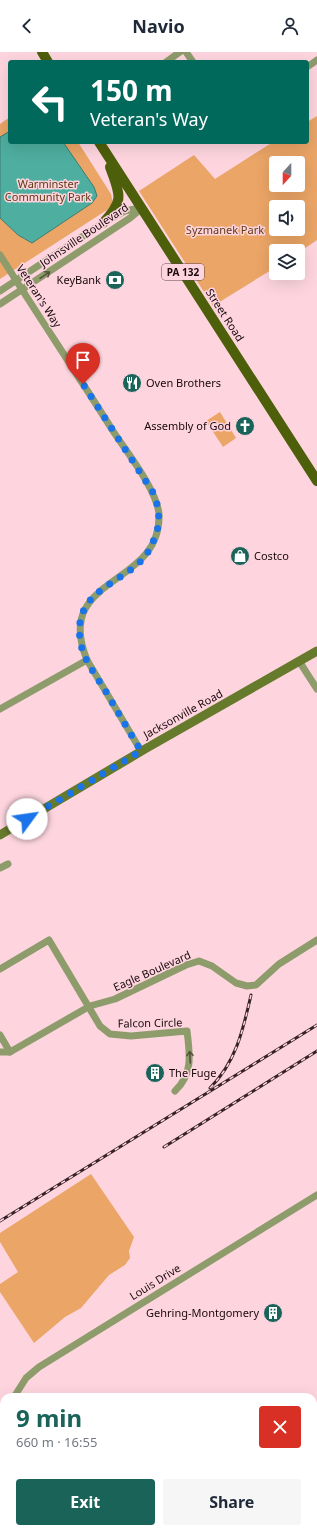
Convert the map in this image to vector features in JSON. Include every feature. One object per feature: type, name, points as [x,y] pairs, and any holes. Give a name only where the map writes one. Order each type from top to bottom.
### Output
[{"type":"main road","name":"Street Road","points":[[100,144],[317,481]]},
{"type":"main road","points":[[103,223],[115,210],[119,199],[119,192],[105,151]]},
{"type":"main road","name":"Jacksonville Road","points":[[0,835],[141,751],[317,651]]},
{"type":"street","points":[[169,60],[180,52]]},
{"type":"street","name":"Johnsville Boulevard","points":[[0,291],[103,223],[125,212],[142,208]]},
{"type":"street","name":"Johnsville Boulevard","points":[[0,304],[130,218],[142,208]]},
{"type":"street","name":"Veteran's Way","points":[[0,255],[154,494],[157,505],[158,531],[148,552],[135,566],[99,590],[90,600],[84,611],[79,634],[86,660],[141,751]]},
{"type":"street","points":[[0,709],[86,660]]},
{"type":"street","points":[[300,661],[317,689]]},
{"type":"street","points":[[0,868],[8,864]]},
{"type":"street","name":"Falcon Circle","points":[[0,969],[48,940],[90,1006],[102,1029],[110,1034],[131,1036],[187,1031],[190,1066],[185,1079],[175,1091]]},
{"type":"street","name":"Eagle Boulevard","points":[[10,1052],[90,1006],[115,1000],[186,965],[199,961],[212,966],[236,983],[247,986],[256,985],[279,964],[317,940]]},
{"type":"street","points":[[0,1035],[10,1052]]},
{"type":"street","points":[[0,1052],[10,1052]]},
{"type":"street","name":"Louis Drive","points":[[17,1393],[26,1378],[39,1367],[317,1194]]},
{"type":"green space","name":"Syzmanek Park","points":[[317,116],[317,240],[305,248],[305,244],[269,244],[269,271],[213,306],[139,191],[194,155],[215,179],[270,144],[309,144],[309,121]]},
{"type":"green space","name":"Warminster Community Park","points":[[8,118],[8,144],[79,144],[111,194],[113,203],[107,210],[0,279],[0,124]]},
{"type":"green space","points":[[220,412],[236,438],[223,447],[206,421]]},
{"type":"green space","points":[[91,1174],[134,1237],[129,1251],[130,1258],[125,1265],[109,1275],[81,1308],[65,1317],[34,1343],[0,1292],[0,1284],[18,1272],[0,1242],[0,1233]]},
{"type":"shaded area","name":"Warminster Community Park","points":[[8,132],[8,144],[64,144],[94,187],[97,196],[92,203],[32,243],[18,235],[0,218],[0,137]]},
{"type":"railway","points":[[210,1088],[226,1067],[237,1045],[245,1021],[251,995]]},
{"type":"railway","points":[[0,1221],[317,1025]]},
{"type":"railway","points":[[164,1147],[317,1051]]},
{"type":"place","name":"KeyBank","points":[[115,280]]},
{"type":"place","name":"Oven Brothers","points":[[132,383]]},
{"type":"place","name":"Assembly of God","points":[[245,426]]},
{"type":"place","name":"Costco","points":[[240,556]]},
{"type":"place","name":"The Fuge","points":[[155,1073]]},
{"type":"place","name":"Gehring-Montgomery","points":[[273,1313]]},
{"type":"route","points":[[27,819],[141,751],[86,660],[79,634],[82,616],[94,594],[140,562],[151,548],[158,531],[158,510],[154,494],[83,384]]}]
